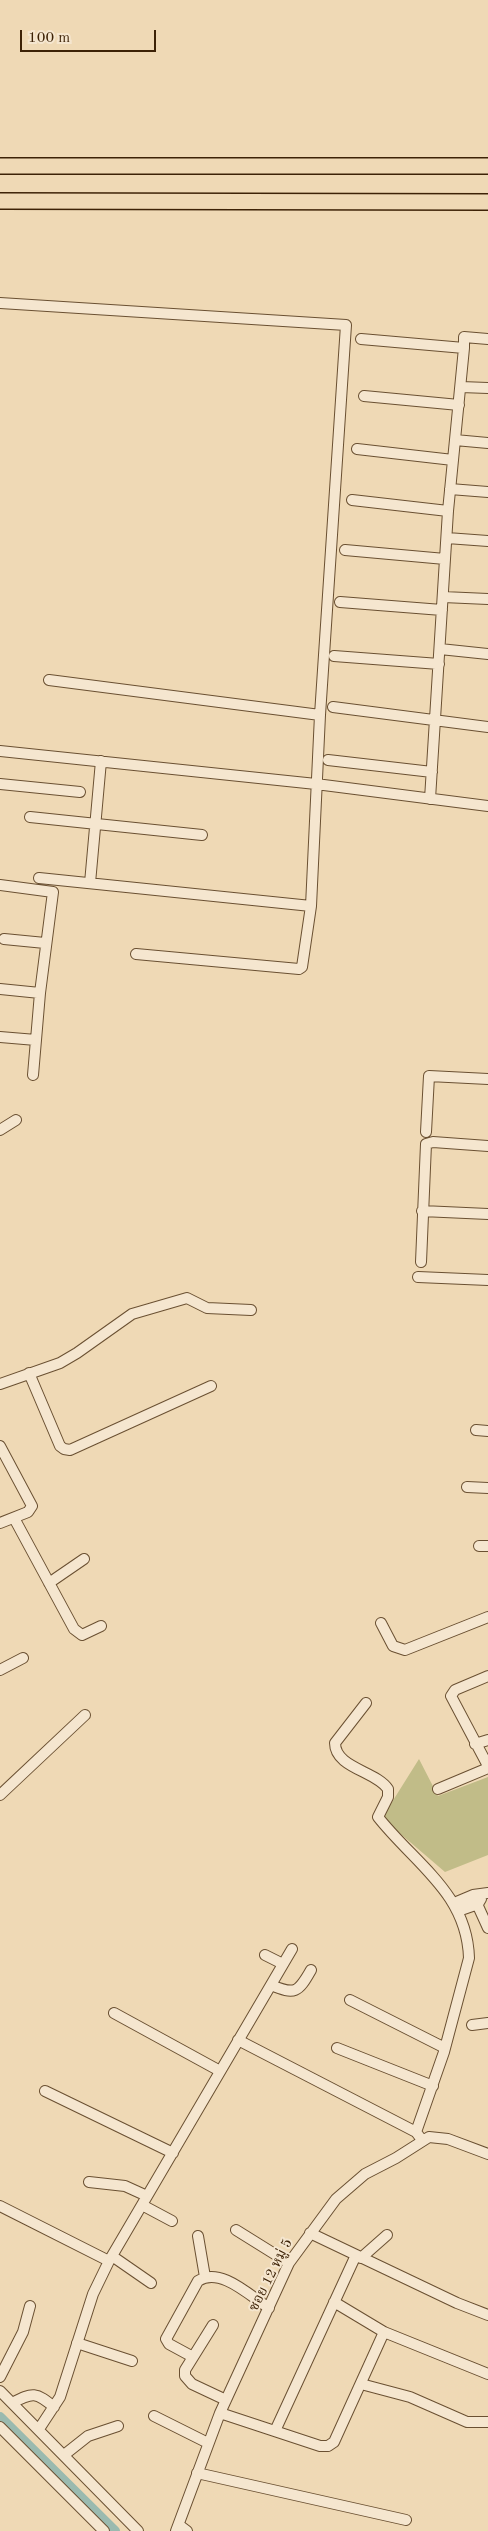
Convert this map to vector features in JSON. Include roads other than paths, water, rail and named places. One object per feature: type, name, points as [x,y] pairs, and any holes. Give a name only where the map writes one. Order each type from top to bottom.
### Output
[{"type":"highway","points":[[0,166],[488,166]]},
{"type":"highway","points":[[0,201],[488,202]]},
{"type":"street","points":[[0,303],[346,325],[320,715],[311,906],[303,964],[299,969],[136,954]]},
{"type":"street","points":[[430,799],[446,538],[464,337],[488,339]]},
{"type":"street","points":[[361,339],[464,348]]},
{"type":"street","points":[[461,386],[488,388]]},
{"type":"street","points":[[364,396],[459,405]]},
{"type":"street","points":[[455,440],[488,443]]},
{"type":"street","points":[[357,449],[453,460]]},
{"type":"street","points":[[450,489],[488,492]]},
{"type":"street","points":[[352,500],[448,511]]},
{"type":"street","points":[[446,538],[488,541]]},
{"type":"street","points":[[345,550],[445,560]]},
{"type":"street","points":[[443,597],[488,599]]},
{"type":"street","points":[[340,602],[442,610]]},
{"type":"street","points":[[440,649],[488,654]]},
{"type":"street","points":[[334,656],[439,664]]},
{"type":"street","points":[[49,680],[320,715]]},
{"type":"street","points":[[333,707],[488,727]]},
{"type":"street","points":[[0,751],[316,784],[488,806]]},
{"type":"street","points":[[328,760],[432,772]]},
{"type":"street","points":[[90,883],[97,823],[101,761]]},
{"type":"street","points":[[0,784],[80,792]]},
{"type":"street","points":[[30,816],[202,835]]},
{"type":"street","points":[[39,878],[311,906]]},
{"type":"street","points":[[0,885],[53,892],[40,993],[33,1075]]},
{"type":"street","points":[[4,939],[46,943]]},
{"type":"street","points":[[0,989],[40,993]]},
{"type":"street","points":[[0,1037],[36,1040]]},
{"type":"street","points":[[426,1132],[429,1076],[488,1079]]},
{"type":"street","points":[[0,1130],[16,1120]]},
{"type":"street","points":[[421,1262],[426,1144],[433,1142],[488,1146]]},
{"type":"street","points":[[422,1211],[488,1214]]},
{"type":"street","points":[[418,1277],[488,1280]]},
{"type":"street","points":[[0,1384],[60,1363],[132,1314],[153,1306],[187,1298],[207,1308],[251,1310]]},
{"type":"street","points":[[29,1373],[60,1446],[64,1450],[70,1450],[211,1386]]},
{"type":"street","points":[[476,1430],[488,1431]]},
{"type":"street","points":[[0,1446],[32,1506],[30,1510],[0,1524]]},
{"type":"street","points":[[467,1487],[488,1488]]},
{"type":"street","points":[[14,1518],[78,1633],[82,1635],[101,1626]]},
{"type":"street","points":[[49,1583],[84,1559]]},
{"type":"street","points":[[381,1623],[393,1646],[405,1650],[488,1617]]},
{"type":"street","points":[[0,1670],[23,1658]]},
{"type":"street","points":[[438,1789],[488,1767],[451,1696],[455,1690],[488,1676]]},
{"type":"street","points":[[366,1703],[335,1742],[336,1749],[341,1757],[385,1785],[388,1797],[378,1818],[445,1889],[456,1907],[469,1948],[469,1958],[419,2136]]},
{"type":"street","points":[[0,1795],[85,1715]]},
{"type":"street","points":[[475,1744],[488,1740]]},
{"type":"street","points":[[456,1907],[486,1894]]},
{"type":"street","points":[[476,1899],[488,1928]]},
{"type":"street","points":[[39,2429],[60,2397],[93,2294],[111,2258],[292,1949]]},
{"type":"street","points":[[265,1955],[283,1964]]},
{"type":"street","points":[[271,1984],[286,1991],[294,1992],[301,1988],[311,1970]]},
{"type":"street","points":[[350,2000],[445,2048]]},
{"type":"street","points":[[114,2013],[220,2071]]},
{"type":"street","points":[[472,2025],[488,2023]]},
{"type":"street","points":[[238,2040],[419,2136],[440,2137],[488,2154]]},
{"type":"street","points":[[337,2048],[433,2086]]},
{"type":"street","points":[[45,2091],[172,2153]]},
{"type":"street","name":"ซอย 12 หมู่ 5","points":[[181,2529],[197,2472],[220,2413],[289,2263],[336,2199],[365,2174],[396,2158],[419,2136]]},
{"type":"street","points":[[89,2182],[125,2186],[172,2221]]},
{"type":"street","points":[[0,2206],[111,2258],[151,2283]]},
{"type":"street","points":[[236,2230],[289,2263]]},
{"type":"street","points":[[310,2233],[457,2303],[488,2315]]},
{"type":"street","points":[[275,2431],[334,2302],[358,2257],[387,2235]]},
{"type":"street","points":[[198,2236],[205,2276]]},
{"type":"street","points":[[193,2357],[169,2344],[166,2339],[169,2330],[198,2281],[205,2276],[221,2277],[269,2308]]},
{"type":"street","points":[[334,2302],[384,2332],[488,2374]]},
{"type":"street","points":[[0,2377],[23,2332],[30,2306]]},
{"type":"street","points":[[213,2325],[186,2370],[187,2379],[226,2400]]},
{"type":"street","points":[[220,2413],[320,2446],[328,2446],[338,2435],[384,2332]]},
{"type":"street","points":[[77,2343],[132,2360]]},
{"type":"street","points":[[361,2384],[410,2397],[467,2422],[488,2422]]},
{"type":"street","points":[[0,2391],[138,2531]]},
{"type":"street","points":[[12,2403],[33,2394],[40,2395],[54,2407]]},
{"type":"street","points":[[154,2416],[208,2443]]},
{"type":"street","points":[[64,2455],[96,2432],[118,2426]]},
{"type":"street","points":[[0,2427],[104,2531]]},
{"type":"street","points":[[197,2472],[406,2520]]},
{"type":"waterway","points":[[0,2417],[115,2531]]}]
